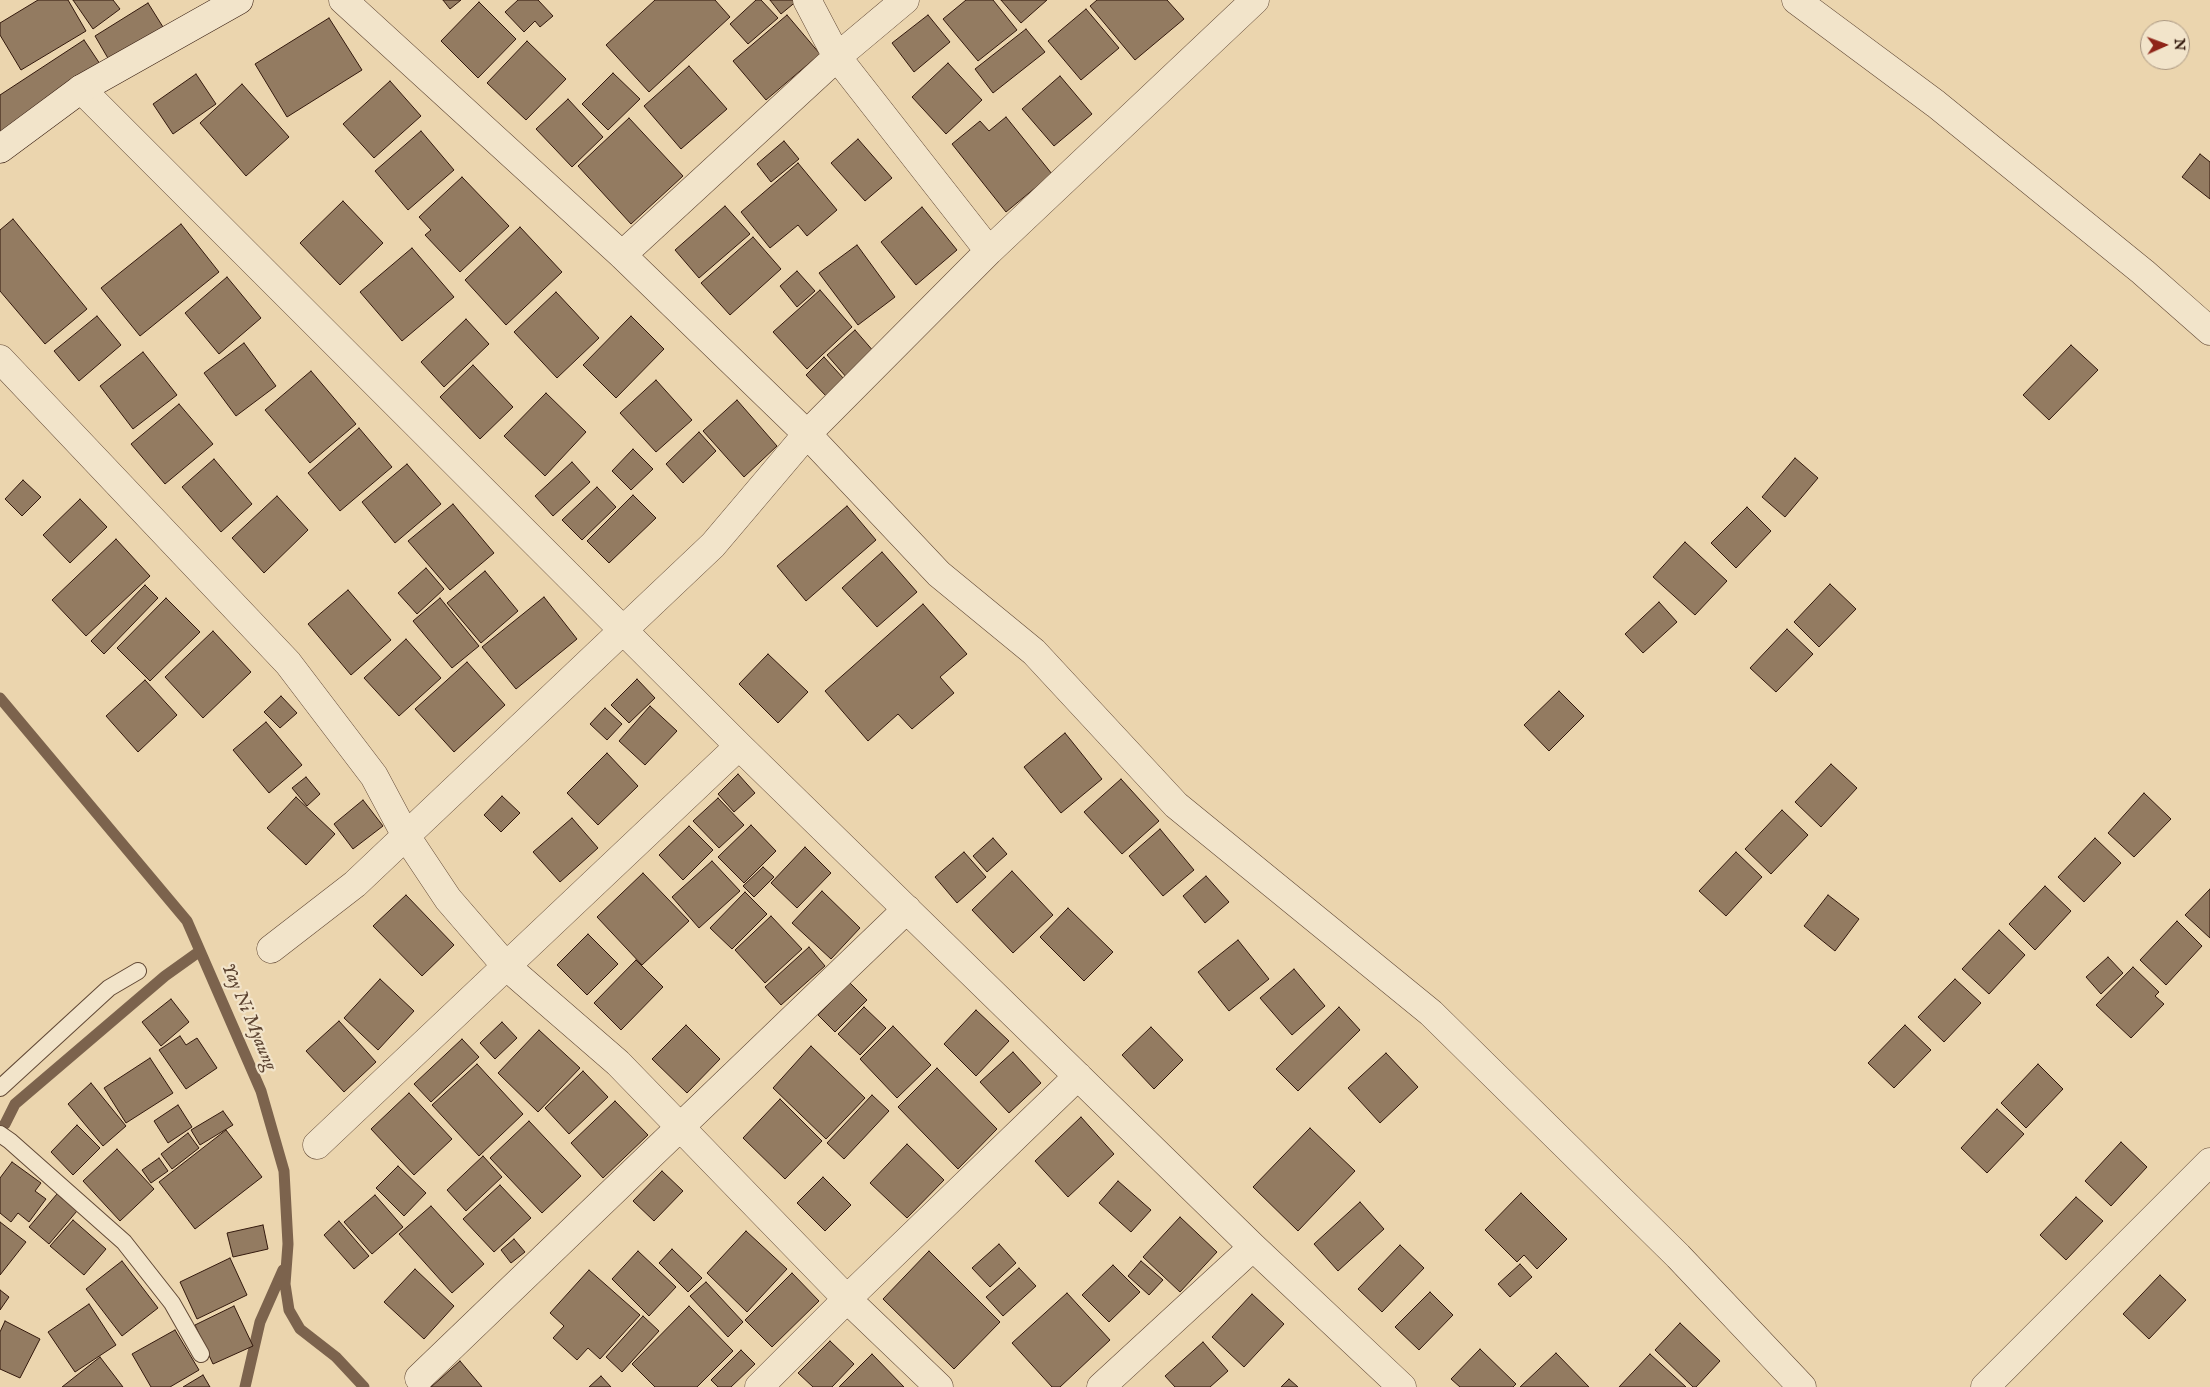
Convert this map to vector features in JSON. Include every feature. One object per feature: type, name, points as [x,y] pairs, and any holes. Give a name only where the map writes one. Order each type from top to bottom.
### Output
[{"type":"street","points":[[0,149],[81,89],[239,0]]},
{"type":"street","points":[[343,0],[622,255],[806,434],[939,574],[1034,652],[1176,805],[1431,1013],[1678,1256],[1802,1387]]},
{"type":"street","points":[[807,0],[837,58],[989,251]]},
{"type":"street","points":[[622,255],[837,58],[905,0]]},
{"type":"street","points":[[271,949],[354,884],[713,545],[806,434],[989,251],[1255,0]]},
{"type":"street","points":[[1796,0],[1936,104],[2143,272],[2210,331]]},
{"type":"street","points":[[81,89],[739,746],[1252,1246],[1402,1387]]},
{"type":"street","points":[[0,359],[288,663],[374,776],[406,836],[448,900],[506,966],[618,1063],[847,1299],[939,1387]]},
{"type":"street","points":[[317,1145],[739,746]]},
{"type":"street","points":[[419,1378],[907,909]]},
{"type":"street","points":[[758,1387],[1078,1076]]},
{"type":"street","points":[[1985,1387],[2210,1162]]},
{"type":"street","points":[[1101,1387],[1252,1246]]},
{"type":"lane","points":[[0,1088],[109,988],[138,971]]},
{"type":"lane","points":[[5,1137],[124,1242],[172,1303],[201,1354]]},
{"type":"building","points":[[38,0],[68,0],[86,31],[21,70],[0,35],[0,23]]},
{"type":"building","points":[[73,0],[113,0],[120,9],[93,29]]},
{"type":"building","points":[[443,0],[461,0],[450,9]]},
{"type":"building","points":[[518,0],[538,0],[553,16],[540,27],[535,21],[524,32],[505,12]]},
{"type":"building","points":[[655,0],[715,0],[730,17],[649,92],[606,45]]},
{"type":"building","points":[[756,0],[761,0],[778,18],[748,44],[730,24]]},
{"type":"building","points":[[770,0],[798,0],[781,14]]},
{"type":"building","points":[[966,0],[993,0],[1017,30],[978,61],[943,19]]},
{"type":"building","points":[[1001,0],[1047,0],[1021,23]]},
{"type":"building","points":[[1097,0],[1167,0],[1184,19],[1135,60],[1090,6]]},
{"type":"building","points":[[479,2],[516,39],[478,78],[441,41]]},
{"type":"building","points":[[148,3],[163,27],[109,60],[95,36]]},
{"type":"building","points":[[1086,9],[1119,48],[1081,80],[1048,41]]},
{"type":"building","points":[[787,15],[820,54],[766,100],[733,61]]},
{"type":"building","points":[[928,15],[950,42],[914,72],[892,43]]},
{"type":"building","points":[[329,18],[362,70],[287,117],[255,64]]},
{"type":"building","points":[[1026,29],[1045,52],[993,93],[975,69]]},
{"type":"building","points":[[84,40],[102,67],[0,134],[0,95]]},
{"type":"building","points":[[527,41],[566,79],[526,120],[487,83]]},
{"type":"building","points":[[948,63],[982,100],[946,134],[912,97]]},
{"type":"building","points":[[689,66],[727,109],[681,149],[644,106]]},
{"type":"building","points":[[613,73],[640,99],[608,130],[582,104]]},
{"type":"building","points":[[196,74],[216,104],[173,134],[153,104]]},
{"type":"building","points":[[1060,76],[1092,114],[1054,146],[1022,109]]},
{"type":"building","points":[[390,81],[421,116],[374,158],[343,124]]},
{"type":"building","points":[[242,84],[289,137],[246,176],[200,123]]},
{"type":"building","points":[[568,99],[603,137],[572,167],[536,129]]},
{"type":"building","points":[[1006,117],[1052,174],[1006,212],[952,144],[980,121],[989,131]]},
{"type":"building","points":[[629,118],[683,176],[631,224],[578,166]]},
{"type":"building","points":[[421,131],[454,170],[408,210],[375,171]]},
{"type":"building","points":[[858,139],[892,178],[865,201],[831,163]]},
{"type":"building","points":[[784,141],[799,159],[771,182],[757,164]]},
{"type":"building","points":[[2200,154],[2210,162],[2210,199],[2182,177]]},
{"type":"building","points":[[798,163],[837,210],[807,236],[798,225],[770,248],[741,212]]},
{"type":"building","points":[[462,177],[509,226],[460,272],[425,235],[431,230],[419,217]]},
{"type":"building","points":[[343,201],[383,243],[340,285],[300,243]]},
{"type":"building","points":[[725,206],[750,234],[699,278],[675,250]]},
{"type":"building","points":[[922,207],[957,250],[916,285],[881,242]]},
{"type":"building","points":[[13,219],[87,309],[45,344],[0,291],[0,230]]},
{"type":"building","points":[[181,224],[219,272],[140,336],[101,288]]},
{"type":"building","points":[[520,227],[562,272],[506,325],[465,280]]},
{"type":"building","points":[[753,237],[781,269],[730,315],[701,283]]},
{"type":"building","points":[[857,245],[895,297],[858,325],[819,273]]},
{"type":"building","points":[[412,248],[454,297],[402,341],[360,292]]},
{"type":"building","points":[[797,271],[815,291],[797,307],[780,286]]},
{"type":"building","points":[[227,277],[261,318],[219,354],[185,313]]},
{"type":"building","points":[[820,290],[852,327],[807,369],[773,332]]},
{"type":"building","points":[[556,292],[599,338],[557,378],[514,332]]},
{"type":"building","points":[[97,316],[121,345],[79,381],[54,351]]},
{"type":"building","points":[[631,316],[664,349],[616,398],[583,365]]},
{"type":"building","points":[[466,319],[489,344],[444,387],[421,362]]},
{"type":"building","points":[[855,330],[875,353],[847,378],[827,355]]},
{"type":"building","points":[[244,343],[276,386],[236,416],[204,373]]},
{"type":"building","points":[[2071,345],[2098,370],[2049,420],[2023,395]]},
{"type":"building","points":[[143,352],[177,395],[133,429],[100,386]]},
{"type":"building","points":[[824,357],[844,379],[826,396],[806,375]]},
{"type":"building","points":[[473,365],[513,407],[480,439],[440,397]]},
{"type":"building","points":[[311,371],[356,424],[310,463],[265,410]]},
{"type":"building","points":[[656,380],[692,420],[656,452],[620,413]]},
{"type":"building","points":[[546,393],[586,432],[545,476],[504,436]]},
{"type":"building","points":[[737,400],[777,446],[744,477],[703,431]]},
{"type":"building","points":[[179,404],[213,444],[165,484],[131,444]]},
{"type":"building","points":[[359,428],[392,467],[340,511],[308,473]]},
{"type":"building","points":[[699,432],[716,451],[683,483],[666,464]]},
{"type":"building","points":[[633,449],[653,469],[631,490],[612,471]]},
{"type":"building","points":[[1795,458],[1818,478],[1785,517],[1762,497]]},
{"type":"building","points":[[214,459],[252,504],[221,532],[182,487]]},
{"type":"building","points":[[572,462],[590,482],[553,516],[535,496]]},
{"type":"building","points":[[407,464],[441,504],[395,543],[362,502]]},
{"type":"building","points":[[23,480],[41,497],[22,516],[5,499]]},
{"type":"building","points":[[597,487],[616,507],[582,540],[562,520]]},
{"type":"building","points":[[633,495],[656,518],[609,563],[587,541]]},
{"type":"building","points":[[277,496],[308,530],[264,573],[232,538]]},
{"type":"building","points":[[80,499],[107,527],[70,563],[43,535]]},
{"type":"building","points":[[453,504],[494,553],[450,590],[408,541]]},
{"type":"building","points":[[847,506],[876,540],[806,601],[777,566]]},
{"type":"building","points":[[1747,507],[1771,531],[1736,568],[1711,543]]},
{"type":"building","points":[[116,539],[150,576],[86,636],[52,600]]},
{"type":"building","points":[[1685,542],[1727,581],[1695,615],[1653,577]]},
{"type":"building","points":[[882,552],[917,592],[877,627],[842,588]]},
{"type":"building","points":[[426,568],[444,589],[417,614],[398,593]]},
{"type":"building","points":[[485,571],[518,611],[481,643],[447,603]]},
{"type":"building","points":[[1830,584],[1856,609],[1819,647],[1794,622]]},
{"type":"building","points":[[145,585],[158,598],[104,654],[91,641]]},
{"type":"building","points":[[348,590],[391,640],[351,675],[308,624]]},
{"type":"building","points":[[544,597],[577,639],[516,689],[482,647]]},
{"type":"building","points":[[166,598],[200,632],[150,681],[117,648]]},
{"type":"building","points":[[440,598],[479,646],[452,668],[413,621]]},
{"type":"building","points":[[1659,602],[1677,622],[1643,653],[1625,634]]},
{"type":"building","points":[[923,604],[967,654],[940,677],[954,693],[912,729],[898,714],[868,741],[825,691]]},
{"type":"building","points":[[1787,629],[1813,654],[1776,692],[1750,668]]},
{"type":"building","points":[[213,631],[251,672],[203,718],[165,677]]},
{"type":"building","points":[[406,639],[441,678],[399,716],[364,678]]},
{"type":"building","points":[[768,654],[808,692],[778,723],[739,684]]},
{"type":"building","points":[[467,662],[505,705],[454,752],[415,709]]},
{"type":"building","points":[[637,679],[655,698],[629,723],[611,705]]},
{"type":"building","points":[[145,680],[177,715],[138,752],[106,716]]},
{"type":"building","points":[[1559,691],[1584,716],[1549,751],[1524,725]]},
{"type":"building","points":[[281,696],[297,713],[280,728],[264,712]]},
{"type":"building","points":[[650,706],[677,731],[645,765],[619,741]]},
{"type":"building","points":[[605,708],[622,724],[607,740],[590,724]]},
{"type":"building","points":[[266,722],[302,765],[269,793],[233,750]]},
{"type":"building","points":[[1065,733],[1102,779],[1061,813],[1024,767]]},
{"type":"building","points":[[607,753],[638,786],[598,825],[567,793]]},
{"type":"building","points":[[1831,764],[1857,788],[1821,827],[1795,802]]},
{"type":"building","points":[[738,774],[755,793],[734,812],[718,794]]},
{"type":"building","points":[[306,777],[320,794],[307,806],[292,788]]},
{"type":"building","points":[[1121,779],[1159,821],[1122,854],[1084,812]]},
{"type":"building","points":[[2144,793],[2171,819],[2134,857],[2108,833]]},
{"type":"building","points":[[502,796],[520,813],[501,832],[484,815]]},
{"type":"building","points":[[296,797],[335,834],[306,865],[267,828]]},
{"type":"building","points":[[718,798],[744,825],[719,848],[693,821]]},
{"type":"building","points":[[363,800],[383,826],[353,849],[334,824]]},
{"type":"building","points":[[1782,810],[1808,835],[1771,874],[1745,849]]},
{"type":"building","points":[[572,818],[598,848],[560,882],[533,852]]},
{"type":"building","points":[[751,825],[776,851],[744,883],[718,857]]},
{"type":"building","points":[[689,826],[713,850],[683,880],[659,855]]},
{"type":"building","points":[[1160,829],[1194,870],[1163,896],[1129,856]]},
{"type":"building","points":[[993,838],[1007,854],[987,872],[973,856]]},
{"type":"building","points":[[2095,838],[2121,863],[2084,902],[2058,877]]},
{"type":"building","points":[[805,847],[831,873],[797,908],[771,883]]},
{"type":"building","points":[[964,852],[986,877],[957,903],[935,877]]},
{"type":"building","points":[[1736,852],[1762,877],[1726,916],[1699,891]]},
{"type":"building","points":[[712,861],[740,891],[699,928],[672,897]]},
{"type":"building","points":[[763,867],[774,877],[754,897],[743,886]]},
{"type":"building","points":[[1012,871],[1053,915],[1013,953],[972,910]]},
{"type":"building","points":[[643,873],[689,921],[642,965],[597,917]]},
{"type":"building","points":[[1206,876],[1229,902],[1205,923],[1183,896]]},
{"type":"building","points":[[2045,886],[2071,911],[2035,950],[2009,924]]},
{"type":"building","points":[[2210,889],[2210,938],[2185,915]]},
{"type":"building","points":[[822,891],[860,928],[831,959],[792,923]]},
{"type":"building","points":[[745,892],[767,914],[732,949],[710,928]]},
{"type":"building","points":[[406,895],[454,945],[422,976],[373,926]]},
{"type":"building","points":[[1828,895],[1859,919],[1835,951],[1804,926]]},
{"type":"building","points":[[1068,908],[1113,952],[1084,981],[1040,937]]},
{"type":"building","points":[[771,916],[802,949],[765,983],[735,950]]},
{"type":"building","points":[[2177,921],[2202,946],[2166,985],[2140,960]]},
{"type":"building","points":[[1999,930],[2025,955],[1989,994],[1962,969]]},
{"type":"building","points":[[588,934],[618,964],[587,995],[557,965]]},
{"type":"building","points":[[1238,940],[1269,979],[1229,1011],[1198,972]]},
{"type":"building","points":[[809,947],[825,966],[781,1005],[765,987]]},
{"type":"building","points":[[2108,957],[2123,973],[2101,994],[2086,977]]},
{"type":"building","points":[[636,960],[663,987],[621,1030],[594,1003]]},
{"type":"building","points":[[2133,967],[2159,992],[2155,996],[2164,1004],[2131,1038],[2096,1005]]},
{"type":"building","points":[[1294,969],[1325,1006],[1292,1035],[1260,998]]},
{"type":"building","points":[[380,979],[414,1011],[378,1050],[344,1018]]},
{"type":"building","points":[[1955,979],[1981,1003],[1944,1042],[1918,1017]]},
{"type":"building","points":[[850,983],[867,1000],[835,1032],[818,1015]]},
{"type":"building","points":[[171,999],[189,1022],[161,1046],[142,1022]]},
{"type":"building","points":[[864,1007],[886,1028],[860,1055],[838,1034]]},
{"type":"building","points":[[1339,1007],[1360,1030],[1298,1091],[1276,1069]]},
{"type":"building","points":[[976,1010],[1009,1041],[976,1076],[944,1044]]},
{"type":"building","points":[[339,1021],[376,1062],[344,1092],[306,1051]]},
{"type":"building","points":[[502,1022],[517,1038],[495,1059],[480,1043]]},
{"type":"building","points":[[686,1025],[720,1059],[687,1093],[652,1059]]},
{"type":"building","points":[[1905,1025],[1931,1050],[1894,1088],[1868,1063]]},
{"type":"building","points":[[893,1026],[931,1065],[897,1098],[860,1059]]},
{"type":"building","points":[[1151,1027],[1183,1060],[1154,1089],[1122,1055]]},
{"type":"building","points":[[539,1030],[580,1068],[538,1112],[498,1073]]},
{"type":"building","points":[[180,1036],[186,1045],[197,1038],[217,1068],[186,1089],[159,1050]]},
{"type":"building","points":[[462,1039],[479,1057],[431,1102],[414,1084]]},
{"type":"building","points":[[811,1046],[865,1098],[826,1139],[773,1088]]},
{"type":"building","points":[[1013,1052],[1041,1083],[1009,1113],[980,1082]]},
{"type":"building","points":[[1386,1053],[1418,1087],[1380,1123],[1348,1088]]},
{"type":"building","points":[[150,1058],[173,1093],[126,1123],[104,1088]]},
{"type":"building","points":[[477,1064],[523,1114],[479,1156],[432,1105]]},
{"type":"building","points":[[2038,1064],[2063,1089],[2026,1128],[2001,1103]]},
{"type":"building","points":[[937,1068],[997,1129],[958,1169],[898,1107]]},
{"type":"building","points":[[583,1071],[608,1097],[569,1134],[545,1108]]},
{"type":"building","points":[[91,1083],[126,1126],[103,1146],[68,1104]]},
{"type":"building","points":[[409,1093],[452,1139],[414,1175],[371,1129]]},
{"type":"building","points":[[872,1095],[889,1111],[844,1159],[827,1143]]},
{"type":"building","points":[[780,1099],[822,1141],[785,1179],[743,1138]]},
{"type":"building","points":[[615,1101],[648,1135],[603,1178],[571,1143]]},
{"type":"building","points":[[178,1105],[192,1127],[168,1143],[154,1121]]},
{"type":"building","points":[[1997,1109],[2024,1134],[1987,1173],[1961,1148]]},
{"type":"building","points":[[223,1111],[233,1125],[200,1145],[191,1130]]},
{"type":"building","points":[[1081,1117],[1114,1154],[1068,1197],[1035,1161]]},
{"type":"building","points":[[529,1121],[581,1176],[542,1213],[490,1158]]},
{"type":"building","points":[[77,1125],[100,1148],[73,1175],[51,1152]]},
{"type":"building","points":[[1310,1128],[1355,1171],[1298,1231],[1253,1187]]},
{"type":"building","points":[[226,1130],[262,1177],[195,1229],[159,1182]]},
{"type":"building","points":[[188,1133],[199,1148],[172,1169],[161,1154]]},
{"type":"building","points":[[2121,1142],[2147,1167],[2111,1206],[2085,1181]]},
{"type":"building","points":[[907,1144],[944,1180],[907,1218],[870,1183]]},
{"type":"building","points":[[117,1149],[154,1189],[120,1221],[83,1181]]},
{"type":"building","points":[[483,1156],[502,1177],[466,1211],[447,1190]]},
{"type":"building","points":[[159,1158],[168,1171],[151,1183],[142,1170]]},
{"type":"building","points":[[12,1162],[41,1183],[35,1191],[46,1199],[29,1222],[18,1213],[11,1222],[0,1213],[0,1178]]},
{"type":"building","points":[[398,1166],[426,1193],[404,1216],[376,1188]]},
{"type":"building","points":[[662,1171],[683,1191],[654,1221],[633,1201]]},
{"type":"building","points":[[823,1177],[851,1205],[825,1231],[797,1203]]},
{"type":"building","points":[[1118,1181],[1151,1210],[1131,1232],[1099,1203]]},
{"type":"building","points":[[500,1185],[531,1218],[494,1252],[463,1219]]},
{"type":"building","points":[[1521,1193],[1567,1239],[1537,1269],[1524,1255],[1517,1262],[1485,1230]]},
{"type":"building","points":[[57,1194],[77,1211],[49,1244],[29,1227]]},
{"type":"building","points":[[375,1195],[403,1227],[372,1254],[344,1222]]},
{"type":"building","points":[[2076,1197],[2103,1221],[2066,1260],[2040,1235]]},
{"type":"building","points":[[1360,1202],[1384,1229],[1338,1271],[1314,1244]]},
{"type":"building","points":[[431,1206],[484,1264],[452,1293],[399,1234]]},
{"type":"building","points":[[1180,1217],[1217,1252],[1180,1292],[1143,1257]]},
{"type":"building","points":[[73,1220],[106,1249],[84,1275],[50,1246]]},
{"type":"building","points":[[339,1221],[369,1256],[354,1269],[324,1235]]},
{"type":"building","points":[[0,1222],[26,1242],[0,1275]]},
{"type":"building","points":[[263,1225],[268,1249],[233,1257],[227,1233]]},
{"type":"building","points":[[746,1231],[787,1269],[747,1312],[707,1273]]},
{"type":"building","points":[[514,1239],[525,1252],[511,1263],[501,1250]]},
{"type":"building","points":[[999,1244],[1016,1263],[990,1287],[972,1268]]},
{"type":"building","points":[[1400,1245],[1424,1268],[1382,1312],[1358,1289]]},
{"type":"building","points":[[672,1249],[702,1278],[688,1292],[659,1263]]},
{"type":"building","points":[[638,1251],[676,1287],[649,1316],[612,1279]]},
{"type":"building","points":[[929,1251],[1000,1322],[954,1369],[883,1299]]},
{"type":"building","points":[[230,1258],[247,1295],[197,1319],[180,1282]]},
{"type":"building","points":[[122,1261],[158,1308],[122,1336],[86,1289]]},
{"type":"building","points":[[1141,1261],[1163,1280],[1149,1295],[1128,1276]]},
{"type":"building","points":[[1520,1264],[1532,1277],[1510,1297],[1498,1284]]},
{"type":"building","points":[[1113,1265],[1140,1292],[1109,1322],[1082,1295]]},
{"type":"building","points":[[1019,1268],[1036,1286],[1003,1316],[986,1297]]},
{"type":"building","points":[[415,1269],[454,1306],[424,1339],[384,1302]]},
{"type":"building","points":[[589,1270],[640,1315],[600,1359],[588,1348],[577,1360],[553,1338],[564,1326],[550,1313]]},
{"type":"building","points":[[792,1273],[819,1301],[772,1347],[745,1320]]},
{"type":"building","points":[[2160,1275],[2186,1300],[2149,1339],[2123,1314]]},
{"type":"building","points":[[706,1282],[743,1322],[728,1337],[690,1296]]},
{"type":"building","points":[[0,1290],[9,1297],[0,1310]]},
{"type":"building","points":[[1430,1292],[1453,1315],[1419,1350],[1395,1327]]},
{"type":"building","points":[[1067,1293],[1110,1340],[1060,1387],[1052,1387],[1012,1343]]},
{"type":"building","points":[[1252,1294],[1284,1324],[1244,1367],[1212,1337]]},
{"type":"building","points":[[89,1304],[116,1345],[75,1372],[48,1332]]},
{"type":"building","points":[[234,1306],[253,1346],[213,1364],[195,1325]]},
{"type":"building","points":[[689,1306],[733,1351],[697,1387],[655,1387],[632,1364]]},
{"type":"building","points":[[643,1316],[659,1331],[622,1372],[606,1357]]},
{"type":"building","points":[[5,1321],[40,1339],[20,1378],[0,1369],[0,1332]]},
{"type":"building","points":[[1680,1323],[1720,1361],[1696,1387],[1693,1387],[1655,1350]]},
{"type":"building","points":[[175,1330],[199,1370],[170,1387],[151,1387],[132,1354]]},
{"type":"building","points":[[830,1341],[854,1364],[832,1387],[813,1387],[798,1373]]},
{"type":"building","points":[[1203,1342],[1228,1371],[1210,1387],[1175,1387],[1165,1376]]},
{"type":"building","points":[[1480,1349],[1516,1384],[1513,1387],[1460,1387],[1451,1379]]},
{"type":"building","points":[[741,1350],[755,1364],[731,1387],[718,1387],[711,1380]]},
{"type":"building","points":[[1556,1353],[1589,1387],[1520,1387]]},
{"type":"building","points":[[872,1354],[904,1387],[839,1387]]},
{"type":"building","points":[[1650,1354],[1686,1387],[1619,1387]]},
{"type":"building","points":[[100,1357],[123,1387],[62,1387]]},
{"type":"building","points":[[460,1361],[482,1387],[431,1387]]},
{"type":"building","points":[[203,1375],[210,1387],[183,1387]]},
{"type":"building","points":[[601,1376],[611,1387],[589,1387]]},
{"type":"building","points":[[1289,1379],[1298,1387],[1281,1387]]},
{"type":"waterway","name":"Yay Ni Myaung","points":[[0,698],[187,921],[261,1091],[284,1171],[288,1244],[285,1284],[289,1310],[300,1329],[336,1357],[364,1387]]},
{"type":"waterway","points":[[0,1128],[5,1124],[15,1104],[165,976],[200,951]]},
{"type":"waterway","points":[[245,1387],[260,1322],[283,1270]]}]
